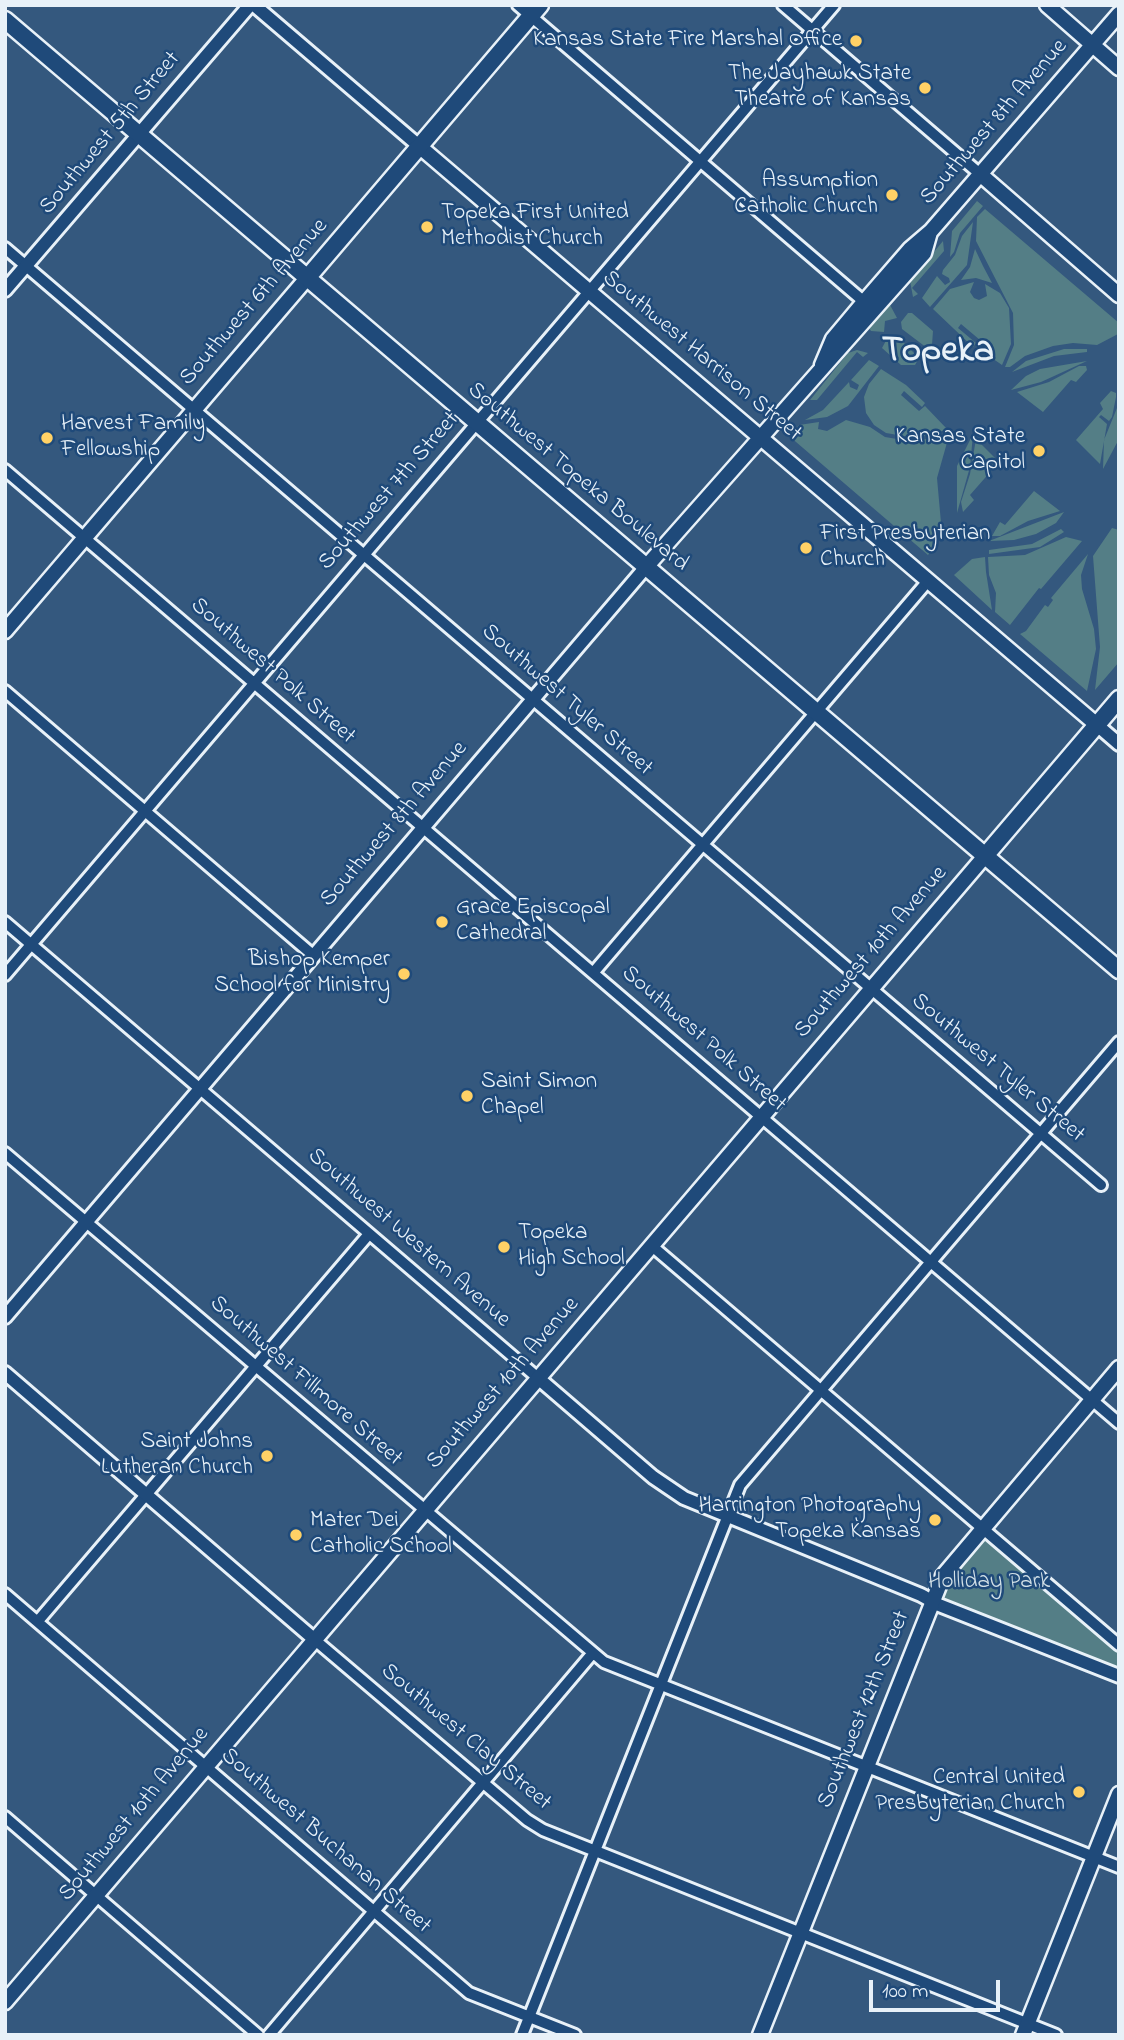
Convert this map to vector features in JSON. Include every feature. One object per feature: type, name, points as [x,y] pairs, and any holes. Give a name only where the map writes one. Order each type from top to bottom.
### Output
[{"type":"main road","points":[[1047,5],[1119,68]]},
{"type":"main road","name":"Southwest 6th Avenue","points":[[5,631],[536,11]]},
{"type":"main road","name":"Southwest 8th Avenue","points":[[646,566],[822,365],[833,339],[925,253],[931,231],[1119,14]]},
{"type":"main road","name":"Southwest Topeka Boulevard","points":[[5,20],[1119,970]]},
{"type":"main road","name":"Southwest Harrison Street","points":[[419,146],[1097,725]]},
{"type":"main road","points":[[980,174],[1119,295]]},
{"type":"main road","name":"Southwest 10th Avenue","points":[[5,2002],[1119,699]]},
{"type":"main road","name":"Southwest 12th Street","points":[[760,2035],[943,1576],[1119,1368]]},
{"type":"main road","points":[[1025,2029],[1119,1794]]},
{"type":"street","name":"Southwest 5th Street","points":[[5,290],[252,5]]},
{"type":"street","name":"Southwest Harrison Street","points":[[252,5],[419,146]]},
{"type":"street","points":[[518,5],[536,11],[701,161],[870,306]]},
{"type":"street","points":[[783,5],[980,174]]},
{"type":"street","name":"Southwest 7th Street","points":[[5,975],[834,5]]},
{"type":"street","name":"Southwest Tyler Street","points":[[5,248],[1101,1185]]},
{"type":"street","name":"Southwest Polk Street","points":[[5,470],[1119,1423]]},
{"type":"street","name":"Southwest 8th Avenue","points":[[5,1317],[646,566]]},
{"type":"street","points":[[593,973],[928,581]]},
{"type":"street","points":[[5,691],[314,956]]},
{"type":"street","name":"Southwest Harrison Street","points":[[1097,725],[1119,744]]},
{"type":"street","name":"Southwest Western Avenue","points":[[5,922],[673,1492],[933,1600],[939,1605],[1119,1676]]},
{"type":"street","points":[[522,2035],[745,1478],[1119,1042]]},
{"type":"street","name":"Southwest Fillmore Street","points":[[5,1153],[592,1654],[611,1666],[1119,1867]]},
{"type":"street","points":[[38,1621],[369,1234]]},
{"type":"street","points":[[652,1246],[1119,1645]]},
{"type":"street","name":"Southwest Clay Street","points":[[5,1373],[536,1826],[801,1933],[1025,2029],[1056,2035]]},
{"type":"street","name":"Southwest Buchanan Street","points":[[5,1594],[469,1993],[575,2035]]},
{"type":"street","points":[[269,2035],[592,1654]]},
{"type":"street","points":[[5,1817],[258,2035]]},
{"type":"green space","points":[[977,201],[983,206],[960,233],[950,257],[952,231]]},
{"type":"green space","points":[[985,209],[1119,323],[1118,334],[1097,345],[1073,343],[1053,346],[1005,367],[1014,345],[1013,313],[976,241],[977,217]]},
{"type":"green space","points":[[973,222],[967,265],[930,307],[922,298],[937,276],[945,285],[950,282],[949,278],[942,274],[943,270],[955,255],[962,236]]},
{"type":"green space","points":[[943,241],[944,251],[912,288],[918,294],[913,297],[910,281]]},
{"type":"green space","points":[[975,249],[992,283],[976,278],[961,280],[970,267]]},
{"type":"green space","points":[[974,282],[970,292],[974,298],[979,300],[987,296],[985,284],[1000,293],[1009,308],[1011,344],[1002,365],[976,347],[980,340],[961,324],[958,328],[976,343],[973,347],[933,309],[950,289]]},
{"type":"green space","points":[[889,303],[897,318],[885,321],[884,332],[871,331],[869,328]]},
{"type":"green space","points":[[908,313],[912,313],[933,331],[932,345],[927,348],[902,329],[901,322]]},
{"type":"green space","points":[[889,335],[896,335],[919,358],[915,365],[901,365],[882,348]]},
{"type":"green space","points":[[1064,349],[1087,349],[1087,352],[1054,356],[1012,372],[1026,361]]},
{"type":"green space","points":[[857,350],[868,353],[863,357],[857,352],[817,400],[810,400],[848,353]]},
{"type":"green space","points":[[869,360],[879,366],[848,406],[827,417],[805,420],[823,410],[849,382],[850,387],[857,390],[859,385],[851,380]]},
{"type":"green space","points":[[1087,361],[1041,382],[1011,390],[1026,376],[1040,369]]},
{"type":"green space","points":[[1079,366],[1086,366],[1087,370],[1076,382],[1071,380],[1043,412],[1017,392],[1049,382]]},
{"type":"green space","points":[[881,369],[906,385],[925,403],[922,407],[904,391],[901,395],[919,411],[925,406],[947,429],[932,435],[910,437],[886,433],[874,425],[866,413],[864,397],[869,384]]},
{"type":"green space","points":[[1119,390],[1119,439],[1103,469],[1104,440],[1117,408]]},
{"type":"green space","points":[[1111,391],[1116,393],[1112,417],[1109,421],[1101,415],[1099,417],[1107,424],[1100,464],[1076,440],[1103,409],[1100,403]]},
{"type":"green space","points":[[846,420],[870,427],[885,437],[903,440],[931,439],[950,432],[937,478],[942,534],[928,555],[789,436],[799,425],[819,422],[818,429],[827,431]]},
{"type":"green space","points":[[973,434],[970,467],[957,513],[957,466]]},
{"type":"green space","points":[[976,439],[999,462],[970,495],[974,500],[963,512],[961,502],[970,474]]},
{"type":"green space","points":[[1034,491],[1060,511],[1028,521],[1000,536],[992,536],[1000,522],[1005,525]]},
{"type":"green space","points":[[1064,512],[1056,523],[1036,534],[1014,540],[989,541]]},
{"type":"green space","points":[[1112,528],[1119,530],[1119,662],[1095,690],[1100,647],[1093,556]]},
{"type":"green space","points":[[1061,529],[1064,532],[1040,547],[989,554],[989,550],[1032,544]]},
{"type":"green space","points":[[1066,537],[1082,541],[1010,625],[995,612],[996,593],[989,575],[988,557],[1025,555]]},
{"type":"green space","points":[[1088,554],[1081,575],[1082,589],[1094,629],[1096,649],[1087,691],[1020,634],[1026,631],[1045,605],[1048,607],[1053,600],[1051,598]]},
{"type":"green space","points":[[985,557],[992,610],[954,575],[972,559]]},
{"type":"green space","name":"Holliday Park","points":[[984,1538],[1119,1652],[1119,1670],[944,1599],[943,1593],[954,1574]]},
{"type":"place","name":"Kansas State Fire Marshal Office","points":[[856,41]]},
{"type":"place","name":"The Jayhawk State Theatre of Kansas","points":[[925,88]]},
{"type":"place","name":"Assumption Catholic Church","points":[[892,195]]},
{"type":"place","name":"Topeka First United Methodist Church","points":[[427,227]]},
{"type":"place","name":"Harvest Family Fellowship","points":[[47,438]]},
{"type":"place","name":"Kansas State Capitol","points":[[1039,451]]},
{"type":"place","name":"First Presbyterian Church","points":[[806,548]]},
{"type":"place","name":"Grace Episcopal Cathedral","points":[[442,922]]},
{"type":"place","name":"Bishop Kemper School for Ministry","points":[[404,974]]},
{"type":"place","name":"Saint Simon Chapel","points":[[467,1096]]},
{"type":"place","name":"Topeka High School","points":[[504,1247]]},
{"type":"place","name":"Saint Johns Lutheran Church","points":[[267,1456]]},
{"type":"place","name":"Harrington Photography Topeka Kansas","points":[[935,1520]]},
{"type":"place","name":"Mater Dei Catholic School","points":[[296,1535]]},
{"type":"place","name":"Central United Presbyterian Church","points":[[1079,1792]]},
{"type":"district","name":"Topeka","points":[[938,354]]}]
